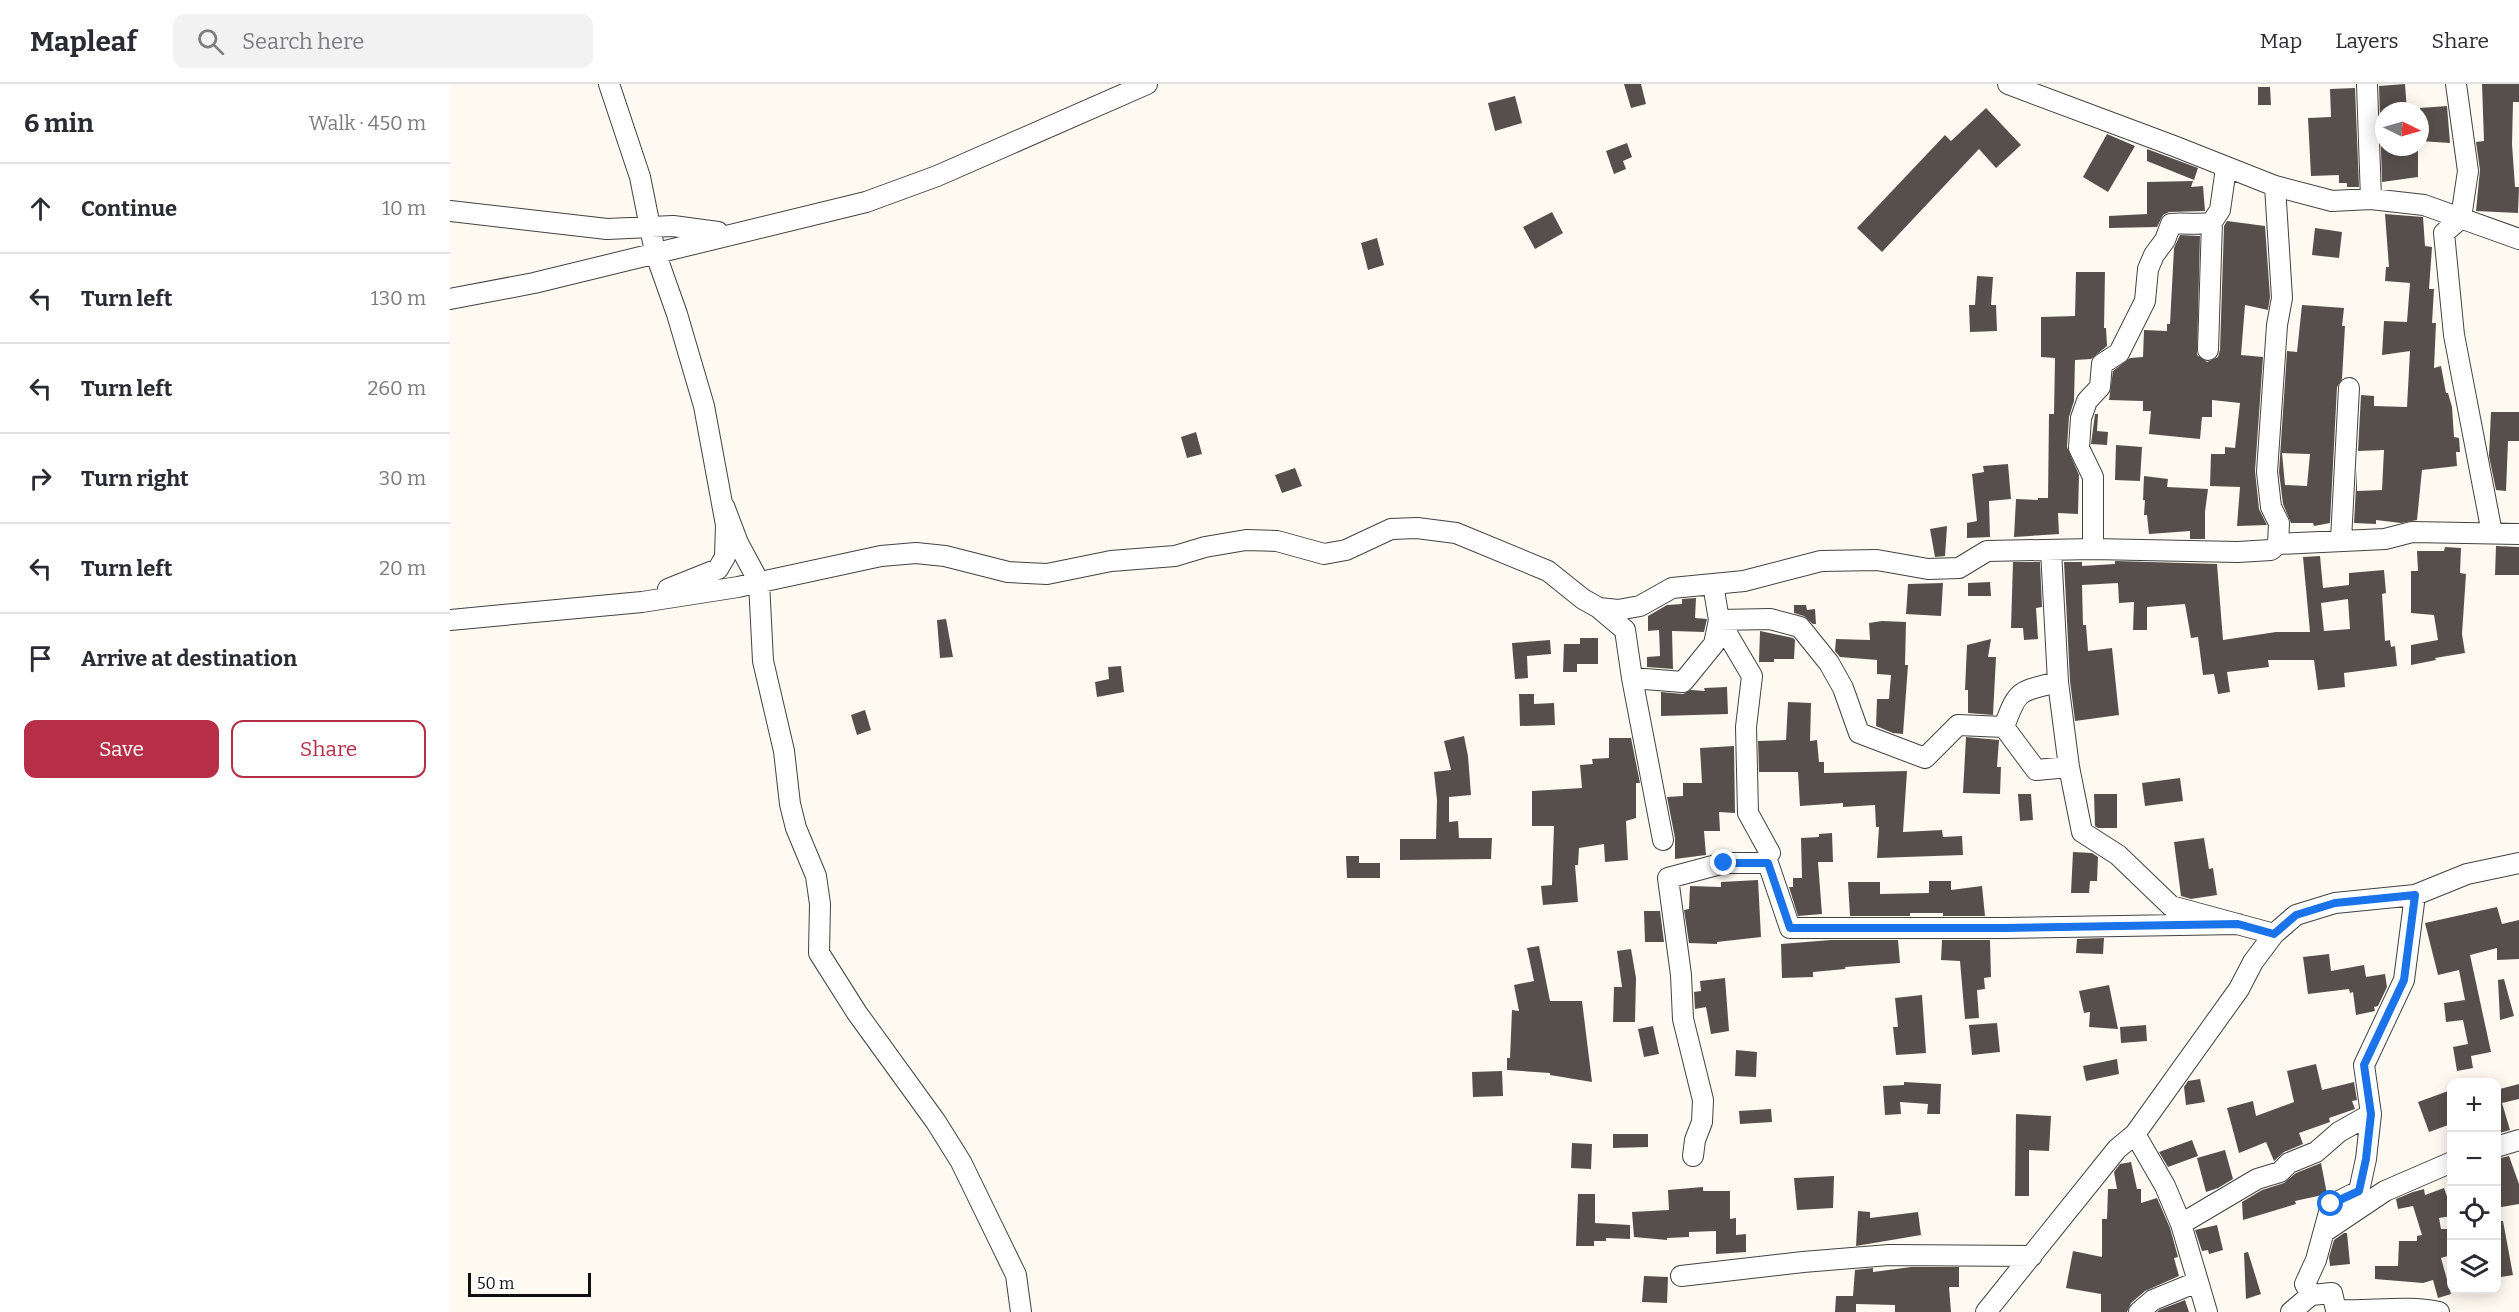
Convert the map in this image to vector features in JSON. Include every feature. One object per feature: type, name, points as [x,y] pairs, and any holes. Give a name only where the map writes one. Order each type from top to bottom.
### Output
[{"type":"street","points":[[609,84],[640,177],[655,252],[704,406],[724,506],[726,544],[724,557],[718,569],[642,602]]},
{"type":"street","points":[[450,299],[534,283],[876,198],[937,176],[1147,84]]},
{"type":"street","points":[[2008,84],[2275,186],[2332,201],[2371,199],[2424,205],[2519,239]]},
{"type":"street","points":[[2367,84],[2371,199]]},
{"type":"street","points":[[2456,84],[2468,171],[2461,218],[2444,233],[2454,335],[2492,533]]},
{"type":"street","points":[[2208,350],[2212,222],[2220,210],[2226,168]]},
{"type":"street","points":[[2275,186],[2282,298],[2277,325],[2267,472],[2271,507],[2279,523],[2278,544]]},
{"type":"street","points":[[450,210],[607,229],[673,226],[730,234]]},
{"type":"street","points":[[2093,549],[2093,477],[2079,448],[2081,418],[2087,400],[2100,387],[2102,363],[2119,353],[2145,301],[2148,270],[2171,224],[2189,222],[2204,225],[2212,222]]},
{"type":"street","points":[[2341,540],[2349,388]]},
{"type":"street","points":[[724,506],[738,543],[759,582],[763,661],[784,751],[790,804],[796,828],[816,876],[819,895],[819,953],[857,1013],[936,1122],[961,1162],[1016,1275],[1021,1312]]},
{"type":"street","points":[[450,620],[642,602],[759,582],[881,556],[916,553],[945,556],[1008,572],[1047,574],[1111,561],[1175,556],[1205,547],[1246,540],[1277,541],[1324,554],[1346,550],[1391,529],[1417,528],[1456,533],[1548,572],[1583,599],[1599,608],[1625,630],[1663,840]]},
{"type":"street","points":[[1599,608],[1618,610],[1641,606],[1671,588],[1744,581],[1821,561],[1876,560],[1928,569],[1959,568],[1988,550],[2093,549],[2238,552],[2271,550],[2278,544],[2385,539],[2412,532],[2519,534]]},
{"type":"street","points":[[2051,550],[2058,682],[2069,767],[2082,832],[2118,855],[2171,906],[2274,934]]},
{"type":"street","points":[[1713,584],[1719,620],[1752,676],[1746,727],[1748,813],[1770,853]]},
{"type":"street","points":[[1719,620],[1770,619],[1800,627],[1829,663],[1843,688],[1859,734],[1925,758],[1958,725],[2004,728],[2036,770],[2069,767]]},
{"type":"street","points":[[1632,678],[1683,682],[1714,644],[1719,620]]},
{"type":"street","points":[[2004,728],[2012,705],[2021,692],[2058,682]]},
{"type":"street","points":[[1693,1156],[1695,1140],[1702,1122],[1703,1100],[1683,1018],[1681,975],[1668,878],[1724,863],[1768,863],[1790,928],[2004,928],[2238,924]]},
{"type":"street","points":[[1986,1312],[2117,1149],[2135,1134],[2239,989],[2253,962],[2274,934],[2296,915],[2335,903],[2415,895],[2467,874],[2519,863]]},
{"type":"street","points":[[2311,1294],[2306,1284],[2331,1204],[2359,1191],[2366,1159],[2371,1114],[2364,1065],[2404,980],[2415,895]]},
{"type":"street","points":[[2181,1224],[2257,1179],[2280,1172],[2289,1162],[2316,1152],[2339,1132],[2371,1114]]},
{"type":"street","points":[[2135,1134],[2165,1186],[2181,1224],[2207,1312]]},
{"type":"street","points":[[2501,1145],[2519,1140]]},
{"type":"street","points":[[2324,1232],[2385,1191],[2447,1164]]},
{"type":"street","points":[[1681,1276],[1780,1264],[1889,1255],[2032,1256]]},
{"type":"street","points":[[2139,1312],[2153,1300],[2197,1282]]},
{"type":"street","points":[[2291,1312],[2311,1294],[2332,1293],[2336,1310],[2364,1312],[2418,1307],[2439,1312]]},
{"type":"building","points":[[1624,84],[1641,84],[1646,104],[1631,108]]},
{"type":"building","points":[[2405,84],[2406,102],[2380,102],[2379,86]]},
{"type":"building","points":[[2482,84],[2519,84],[2519,102],[2513,102],[2512,144],[2515,187],[2519,187],[2518,213],[2476,211],[2480,170],[2476,142],[2484,141]]},
{"type":"building","points":[[2258,87],[2270,87],[2271,105],[2258,105]]},
{"type":"building","points":[[2355,88],[2359,187],[2347,187],[2347,183],[2339,183],[2339,175],[2311,176],[2308,118],[2331,117],[2330,89]]},
{"type":"building","points":[[1515,96],[1522,123],[1495,131],[1488,103]]},
{"type":"building","points":[[2447,106],[2450,143],[2429,142],[2429,107]]},
{"type":"building","points":[[1986,108],[2021,145],[1996,168],[1979,149],[1882,252],[1857,228],[1945,135],[1951,141]]},
{"type":"building","points":[[2107,134],[2135,146],[2108,192],[2083,177]]},
{"type":"building","points":[[1627,143],[1632,157],[1623,161],[1626,169],[1614,174],[1606,151]]},
{"type":"building","points":[[2147,149],[2198,168],[2194,180],[2147,161]]},
{"type":"building","points":[[2381,156],[2418,156],[2418,177],[2382,182]]},
{"type":"building","points":[[2193,181],[2191,187],[2203,186],[2205,211],[2169,212],[2163,215],[2157,227],[2109,228],[2109,216],[2147,214],[2147,182]]},
{"type":"building","points":[[1552,212],[1563,233],[1535,249],[1523,227]]},
{"type":"building","points":[[2385,214],[2423,217],[2425,246],[2432,247],[2429,289],[2434,289],[2432,323],[2436,323],[2434,368],[2441,366],[2446,393],[2448,393],[2452,407],[2454,437],[2459,438],[2460,452],[2456,452],[2457,466],[2422,470],[2417,520],[2401,523],[2376,520],[2376,524],[2354,523],[2357,469],[2357,491],[2382,490],[2384,450],[2358,451],[2361,395],[2374,396],[2374,406],[2407,407],[2410,351],[2382,355],[2384,321],[2407,322],[2410,283],[2385,281],[2386,267],[2389,267]]},
{"type":"building","points":[[2227,221],[2265,226],[2270,297],[2268,310],[2245,305],[2241,355],[2263,357],[2255,471],[2259,509],[2267,525],[2237,526],[2240,487],[2210,486],[2211,454],[2225,454],[2225,447],[2235,448],[2240,403],[2212,400],[2212,417],[2202,417],[2200,439],[2149,434],[2151,411],[2143,411],[2143,401],[2109,400],[2113,371],[2130,358],[2143,357],[2144,330],[2167,331],[2167,324],[2170,324],[2174,248],[2180,235],[2200,236],[2197,355],[2207,362],[2218,357],[2224,226]]},
{"type":"building","points":[[2315,228],[2342,232],[2339,258],[2312,255]]},
{"type":"building","points":[[1377,238],[1384,265],[1368,270],[1361,243]]},
{"type":"building","points":[[2076,272],[2105,272],[2104,328],[2106,328],[2107,346],[2091,359],[2075,360],[2074,401],[2069,417],[2067,447],[2079,475],[2078,514],[2058,513],[2059,534],[2014,537],[2016,499],[2048,498],[2049,414],[2054,414],[2055,358],[2041,357],[2041,317],[2075,316]]},
{"type":"building","points":[[1977,276],[1993,277],[1991,305],[1996,305],[1997,331],[1970,332],[1969,305],[1975,305]]},
{"type":"building","points":[[2302,305],[2344,308],[2342,379],[2337,387],[2330,523],[2314,526],[2313,523],[2291,523],[2283,504],[2279,472],[2287,351],[2297,352]],"holes":[[[2282,453],[2310,454],[2307,486],[2285,485]]]},
{"type":"building","points":[[2491,412],[2519,412],[2519,441],[2508,441],[2506,491],[2496,490],[2489,456]]},
{"type":"building","points":[[2095,414],[2098,414],[2097,431],[2108,432],[2107,445],[2091,444]]},
{"type":"building","points":[[1196,432],[1202,454],[1187,458],[1181,437]]},
{"type":"building","points":[[2116,445],[2142,447],[2140,481],[2115,480]]},
{"type":"building","points":[[2008,464],[2011,499],[1989,501],[1990,537],[1967,538],[1967,523],[1977,521],[1972,474],[1984,472],[1983,466]]},
{"type":"building","points":[[1295,468],[1302,486],[1282,493],[1275,475]]},
{"type":"building","points":[[2144,476],[2168,479],[2167,487],[2208,489],[2205,539],[2190,539],[2190,531],[2149,534],[2147,515],[2144,515]]},
{"type":"building","points":[[1947,526],[1945,556],[1935,557],[1930,529]]},
{"type":"building","points":[[2496,546],[2519,547],[2519,575],[2495,575]]},
{"type":"building","points":[[2445,547],[2461,548],[2460,573],[2466,574],[2462,634],[2465,653],[2411,665],[2411,645],[2438,640],[2434,615],[2411,613],[2411,571],[2418,571],[2417,551],[2444,551]]},
{"type":"building","points":[[2320,556],[2323,588],[2349,585],[2349,573],[2384,570],[2386,593],[2382,594],[2385,641],[2390,640],[2391,647],[2395,646],[2397,666],[2344,673],[2345,687],[2318,690],[2314,660],[2268,660],[2269,667],[2227,672],[2230,692],[2218,694],[2214,674],[2203,675],[2198,637],[2191,638],[2185,604],[2147,607],[2147,630],[2133,630],[2134,602],[2119,603],[2118,583],[2082,585],[2083,625],[2086,625],[2088,651],[2112,648],[2119,715],[2075,721],[2070,681],[2064,562],[2082,562],[2082,566],[2115,564],[2115,561],[2217,564],[2223,640],[2276,632],[2310,632],[2303,557]],"holes":[[[2348,599],[2350,629],[2324,631],[2321,603]]]},
{"type":"building","points":[[2013,562],[2040,562],[2042,607],[2036,608],[2038,639],[2024,640],[2023,628],[2011,628]]},
{"type":"building","points":[[1990,582],[1991,596],[1968,596],[1968,583]]},
{"type":"building","points":[[1943,583],[1941,616],[1906,614],[1908,584]]},
{"type":"building","points":[[1696,598],[1695,618],[1707,619],[1704,632],[1672,631],[1673,669],[1647,667],[1647,657],[1660,656],[1659,630],[1648,631],[1648,616],[1667,605],[1682,604],[1682,599]]},
{"type":"building","points":[[1794,605],[1806,605],[1807,610],[1815,609],[1816,624],[1794,613]]},
{"type":"building","points":[[946,619],[953,657],[940,658],[937,620]]},
{"type":"building","points":[[1906,622],[1905,665],[1908,665],[1903,734],[1893,733],[1876,726],[1877,699],[1889,699],[1891,675],[1877,674],[1877,660],[1840,657],[1835,651],[1836,639],[1870,640],[1869,623]]},
{"type":"building","points":[[1760,631],[1793,638],[1795,640],[1794,659],[1759,662]]},
{"type":"building","points":[[1580,638],[1598,638],[1598,664],[1577,664],[1577,672],[1563,672],[1564,644],[1580,644]]},
{"type":"building","points":[[1991,639],[1988,657],[1996,657],[1993,715],[1968,713],[1968,690],[1965,690],[1967,645]]},
{"type":"building","points":[[1550,640],[1551,654],[1527,656],[1528,678],[1515,679],[1512,643]]},
{"type":"building","points":[[1121,666],[1124,692],[1097,697],[1095,682],[1109,679],[1108,667]]},
{"type":"building","points":[[1727,687],[1728,714],[1661,716],[1661,692],[1683,694],[1691,690],[1705,691],[1704,688]]},
{"type":"building","points":[[1519,694],[1534,694],[1534,704],[1554,703],[1555,725],[1520,726]]},
{"type":"building","points":[[1788,702],[1811,703],[1810,741],[1817,740],[1819,762],[1824,762],[1824,773],[1907,771],[1903,832],[1942,830],[1943,837],[1962,836],[1963,855],[1877,858],[1879,827],[1876,827],[1875,805],[1843,807],[1843,803],[1800,806],[1798,772],[1759,772],[1758,741],[1786,740]]},
{"type":"building","points":[[865,710],[871,730],[857,735],[851,715]]},
{"type":"building","points":[[1464,736],[1471,795],[1449,797],[1449,822],[1458,821],[1459,838],[1492,838],[1491,859],[1400,860],[1400,839],[1436,839],[1437,800],[1434,772],[1451,770],[1444,741]]},
{"type":"building","points":[[1966,737],[1999,740],[1997,767],[2001,767],[2000,794],[1963,793]]},
{"type":"building","points":[[1609,738],[1631,738],[1640,783],[1636,783],[1636,818],[1626,821],[1628,860],[1605,862],[1604,844],[1579,848],[1578,865],[1575,865],[1578,902],[1543,905],[1541,886],[1552,885],[1554,826],[1532,826],[1532,791],[1582,788],[1580,765],[1593,764],[1592,759],[1609,758]]},
{"type":"building","points":[[1734,746],[1735,813],[1719,812],[1720,831],[1704,831],[1706,855],[1675,859],[1675,838],[1667,797],[1683,796],[1683,783],[1702,783],[1700,748]]},
{"type":"building","points":[[2180,778],[2183,801],[2145,806],[2142,783]]},
{"type":"building","points":[[2018,794],[2031,794],[2033,820],[2020,821]]},
{"type":"building","points":[[2094,794],[2117,794],[2117,828],[2095,826]]},
{"type":"building","points":[[1832,833],[1833,862],[1818,862],[1822,914],[1798,916],[1789,887],[1793,887],[1793,878],[1802,878],[1801,838],[1819,837],[1819,834]]},
{"type":"building","points":[[2204,838],[2209,869],[2213,868],[2217,895],[2191,899],[2181,896],[2174,842]]},
{"type":"building","points":[[2073,852],[2092,853],[2098,857],[2097,881],[2090,881],[2089,893],[2071,893]]},
{"type":"building","points":[[1346,856],[1359,856],[1359,863],[1380,863],[1380,878],[1347,878]]},
{"type":"building","points":[[1758,880],[1761,937],[1717,942],[1717,944],[1689,943],[1684,910],[1689,909],[1690,886],[1721,887],[1721,882]]},
{"type":"building","points":[[1929,881],[1951,881],[1951,890],[1982,886],[1985,916],[1910,913],[1910,916],[1850,916],[1848,882],[1880,882],[1880,894],[1929,893]]},
{"type":"building","points":[[2497,907],[2502,924],[2519,920],[2519,959],[2497,960],[2497,948],[2470,955],[2491,1052],[2471,1056],[2473,1068],[2457,1071],[2453,1047],[2468,1044],[2463,1020],[2446,1022],[2444,1003],[2465,1000],[2459,970],[2438,975],[2425,923]]},
{"type":"building","points":[[1644,911],[1660,911],[1664,942],[1645,942]]},
{"type":"building","points":[[2104,938],[2103,954],[2076,953],[2077,939]]},
{"type":"building","points":[[1831,940],[1898,940],[1900,963],[1845,967],[1845,969],[1813,972],[1813,977],[1782,978],[1781,944]]},
{"type":"building","points":[[1942,940],[1990,940],[1991,977],[1984,978],[1985,989],[1977,990],[1979,1018],[1965,1019],[1960,961],[1941,960]]},
{"type":"building","points":[[1539,946],[1550,1001],[1582,1001],[1592,1082],[1550,1075],[1550,1073],[1507,1070],[1507,1058],[1510,1058],[1512,1010],[1519,1011],[1514,985],[1534,981],[1527,948]]},
{"type":"building","points":[[1631,949],[1636,978],[1635,1022],[1613,1022],[1614,987],[1622,987],[1617,951]]},
{"type":"building","points":[[2329,954],[2331,971],[2364,965],[2366,977],[2385,974],[2387,987],[2378,1006],[2374,1007],[2375,1011],[2356,1015],[2353,992],[2350,993],[2349,989],[2308,994],[2303,957]]},
{"type":"building","points":[[1725,978],[1729,1031],[1711,1034],[1706,1007],[1695,1009],[1694,992],[1701,991],[1700,981]]},
{"type":"building","points":[[2504,979],[2514,1016],[2500,1020],[2498,980]]},
{"type":"building","points":[[2109,985],[2118,1029],[2089,1027],[2090,1012],[2084,1013],[2079,991]]},
{"type":"building","points":[[1922,995],[1926,1053],[1896,1055],[1893,1027],[1898,1027],[1895,998]]},
{"type":"building","points":[[1997,1023],[2000,1052],[1972,1055],[1969,1025]]},
{"type":"building","points":[[2146,1025],[2147,1041],[2121,1043],[2120,1027]]},
{"type":"building","points":[[1653,1026],[1659,1054],[1644,1057],[1638,1029]]},
{"type":"building","points":[[1736,1050],[1757,1052],[1756,1077],[1735,1076]]},
{"type":"building","points":[[2117,1059],[2119,1074],[2086,1081],[2083,1066]]},
{"type":"building","points":[[2316,1064],[2322,1090],[2354,1082],[2357,1100],[2352,1101],[2355,1109],[2329,1118],[2330,1122],[2299,1133],[2303,1144],[2284,1152],[2274,1161],[2266,1142],[2239,1153],[2227,1108],[2253,1101],[2256,1116],[2294,1102],[2287,1071]]},
{"type":"building","points":[[1502,1071],[1503,1096],[1473,1097],[1472,1072]]},
{"type":"building","points":[[2200,1079],[2205,1102],[2186,1105],[2184,1087],[2188,1081]]},
{"type":"building","points":[[1904,1082],[1941,1084],[1940,1114],[1927,1114],[1928,1104],[1900,1102],[1901,1114],[1885,1115],[1883,1086],[1904,1085]]},
{"type":"building","points":[[2519,1084],[2519,1099],[2502,1103],[2510,1130],[2501,1133],[2501,1132],[2501,1089]]},
{"type":"building","points":[[2447,1091],[2447,1125],[2429,1132],[2418,1102]]},
{"type":"building","points":[[1771,1109],[1772,1122],[1740,1124],[1739,1111]]},
{"type":"building","points":[[2016,1114],[2051,1116],[2049,1151],[2029,1150],[2029,1196],[2015,1196]]},
{"type":"building","points":[[1613,1134],[1648,1134],[1648,1147],[1613,1148]]},
{"type":"building","points":[[2192,1140],[2198,1156],[2168,1167],[2159,1152]]},
{"type":"building","points":[[1572,1143],[1592,1144],[1591,1169],[1571,1168]]},
{"type":"building","points":[[2225,1150],[2233,1179],[2206,1192],[2197,1158]]},
{"type":"building","points":[[2509,1156],[2519,1184],[2519,1204],[2501,1207],[2501,1158]]},
{"type":"building","points":[[2131,1162],[2137,1189],[2141,1189],[2141,1203],[2157,1198],[2170,1228],[2178,1257],[2174,1258],[2179,1276],[2145,1291],[2131,1303],[2127,1312],[2101,1312],[2101,1294],[2066,1288],[2073,1251],[2102,1257],[2102,1219],[2107,1219],[2108,1189],[2117,1189],[2114,1172],[2120,1164]]},
{"type":"building","points":[[2321,1163],[2327,1194],[2295,1201],[2296,1204],[2243,1220],[2242,1202],[2262,1190],[2284,1183],[2296,1173]]},
{"type":"building","points":[[1834,1176],[1833,1208],[1797,1210],[1794,1178]]},
{"type":"building","points":[[1703,1187],[1703,1191],[1730,1191],[1730,1219],[1736,1218],[1736,1235],[1746,1234],[1746,1252],[1716,1254],[1716,1231],[1689,1232],[1689,1237],[1667,1238],[1667,1240],[1634,1237],[1632,1212],[1669,1210],[1668,1190]]},
{"type":"building","points":[[2444,1188],[2447,1197],[2447,1217],[2439,1218],[2441,1229],[2447,1229],[2447,1256],[2441,1258],[2447,1280],[2447,1294],[2451,1294],[2438,1298],[2433,1280],[2423,1283],[2375,1279],[2375,1266],[2398,1266],[2399,1241],[2417,1241],[2417,1236],[2422,1235],[2413,1206],[2398,1209],[2396,1199],[2424,1189],[2425,1195]]},
{"type":"building","points":[[1578,1194],[1595,1194],[1595,1223],[1630,1225],[1630,1239],[1606,1238],[1606,1241],[1594,1241],[1594,1246],[1576,1246]]},
{"type":"building","points":[[1858,1211],[1870,1212],[1870,1218],[1918,1212],[1921,1235],[1856,1246]]},
{"type":"building","points":[[2501,1221],[2503,1221],[2513,1275],[2501,1277]]},
{"type":"building","points":[[2217,1225],[2223,1250],[2209,1254],[2208,1250],[2202,1251],[2195,1230]]},
{"type":"building","points":[[2347,1233],[2350,1264],[2330,1266],[2329,1257],[2334,1240]]},
{"type":"building","points":[[2248,1252],[2261,1294],[2246,1299],[2244,1253]]},
{"type":"building","points":[[1911,1267],[1959,1267],[1959,1287],[1949,1287],[1951,1312],[1895,1312],[1895,1305],[1856,1304],[1856,1312],[1835,1312],[1836,1296],[1853,1296],[1855,1270],[1873,1268],[1873,1272]]},
{"type":"building","points":[[1644,1276],[1668,1277],[1667,1303],[1642,1302]]},
{"type":"building","points":[[2185,1300],[2189,1312],[2157,1312],[2159,1310]]},
{"type":"route","points":[[1724,863],[1768,863],[1790,928],[2004,928],[2238,924],[2274,934],[2296,915],[2335,903],[2415,895],[2404,980],[2364,1065],[2371,1114],[2366,1159],[2359,1191],[2331,1204]]}]
